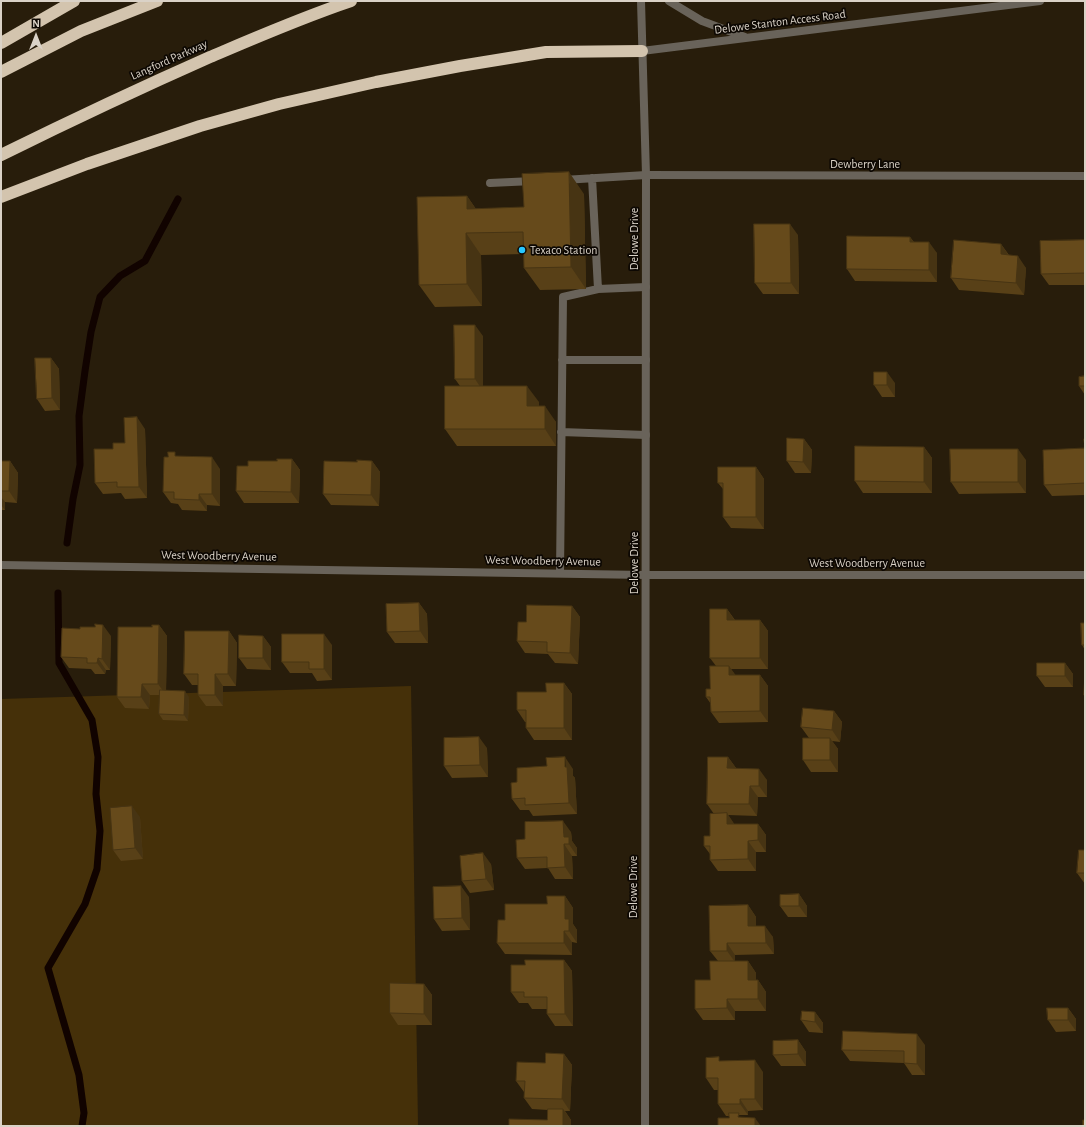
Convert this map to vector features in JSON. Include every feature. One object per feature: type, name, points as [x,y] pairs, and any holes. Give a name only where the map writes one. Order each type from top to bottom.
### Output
[{"type":"highway","points":[[1,43],[74,1]]},
{"type":"highway","points":[[1,72],[81,31],[156,1]]},
{"type":"highway","name":"Langford Parkway","points":[[1,155],[151,83],[324,10],[351,1]]},
{"type":"highway","points":[[1,197],[87,164],[200,126],[279,104],[391,79],[546,52],[642,52]]},
{"type":"street","name":"Delowe Drive","points":[[641,1],[646,175],[645,1126]]},
{"type":"street","points":[[669,1],[702,21],[748,38]]},
{"type":"street","name":"Delowe Stanton Access Road","points":[[642,52],[1040,1]]},
{"type":"street","name":"Dewberry Lane","points":[[490,183],[646,175],[1085,176]]},
{"type":"street","points":[[592,178],[598,290]]},
{"type":"street","points":[[560,573],[563,297],[598,290],[646,287]]},
{"type":"street","points":[[562,360],[646,360]]},
{"type":"street","points":[[561,432],[646,435]]},
{"type":"street","name":"West Woodberry Avenue","points":[[1,565],[646,575],[1085,575]]},
{"type":"shaded area","points":[[411,686],[418,1126],[1,1126],[1,699]]},
{"type":"building","points":[[569,172],[571,267],[524,268],[523,232],[466,233],[467,284],[419,285],[417,197],[467,196],[467,209],[524,207],[522,174]]},
{"type":"building","points":[[754,224],[790,224],[791,283],[755,283]]},
{"type":"building","points":[[847,236],[910,237],[910,242],[929,242],[929,270],[847,269]]},
{"type":"building","points":[[954,240],[1001,244],[1001,254],[1018,256],[1016,283],[951,278]]},
{"type":"building","points":[[1085,240],[1085,273],[1041,274],[1040,241]]},
{"type":"building","points":[[454,325],[475,325],[475,379],[455,379]]},
{"type":"building","points":[[35,358],[51,358],[52,398],[37,399]]},
{"type":"building","points":[[874,372],[887,372],[887,385],[874,385]]},
{"type":"building","points":[[1085,376],[1085,386],[1079,386],[1079,377]]},
{"type":"building","points":[[445,386],[527,386],[527,406],[545,406],[545,429],[445,429]]},
{"type":"building","points":[[137,417],[139,487],[117,487],[117,482],[95,483],[94,449],[113,449],[113,443],[125,443],[124,418]]},
{"type":"building","points":[[787,438],[804,439],[803,462],[787,461]]},
{"type":"building","points":[[855,446],[924,447],[924,482],[855,481]]},
{"type":"building","points":[[1085,448],[1085,483],[1044,485],[1043,450]]},
{"type":"building","points":[[950,449],[1018,449],[1018,482],[951,482]]},
{"type":"building","points":[[168,452],[175,452],[175,456],[212,457],[212,494],[199,494],[199,500],[174,499],[174,492],[163,492],[164,457],[168,457]]},
{"type":"building","points":[[277,459],[292,459],[291,492],[236,491],[237,466],[248,466],[248,461],[277,461]]},
{"type":"building","points":[[357,460],[372,461],[371,495],[323,494],[324,461],[357,462]]},
{"type":"building","points":[[1,461],[10,461],[9,491],[1,491]]},
{"type":"building","points":[[718,467],[756,467],[756,517],[723,517],[723,483],[718,483]]},
{"type":"building","points":[[419,603],[420,631],[387,632],[386,604]]},
{"type":"building","points":[[527,605],[572,606],[570,653],[547,652],[547,642],[517,641],[518,622],[526,622]]},
{"type":"building","points":[[710,609],[727,609],[727,620],[760,620],[760,658],[710,658]]},
{"type":"building","points":[[1081,623],[1085,623],[1085,645],[1082,645]]},
{"type":"building","points":[[95,624],[103,625],[102,659],[98,658],[97,663],[87,663],[87,658],[61,657],[62,628],[80,629],[80,627],[95,627]]},
{"type":"building","points":[[152,625],[159,625],[158,684],[142,684],[141,697],[117,697],[118,627],[152,627]]},
{"type":"building","points":[[185,631],[229,631],[228,674],[215,674],[215,695],[198,695],[198,674],[184,674]]},
{"type":"building","points":[[282,634],[324,634],[324,669],[309,669],[309,662],[282,662]]},
{"type":"building","points":[[239,635],[263,636],[263,658],[239,658]]},
{"type":"building","points":[[1037,663],[1065,663],[1065,676],[1037,676]]},
{"type":"building","points":[[710,666],[729,666],[729,675],[760,675],[760,711],[711,712],[710,697],[706,697],[706,689],[710,689]]},
{"type":"building","points":[[546,683],[564,683],[564,728],[526,728],[526,710],[517,710],[517,692],[546,692]]},
{"type":"building","points":[[160,690],[185,691],[184,715],[159,714]]},
{"type":"building","points":[[803,708],[834,711],[832,730],[801,727]]},
{"type":"building","points":[[479,737],[480,765],[444,766],[444,738]]},
{"type":"building","points":[[803,738],[830,738],[830,760],[803,760]]},
{"type":"building","points":[[565,757],[569,803],[525,805],[525,798],[512,799],[511,783],[517,782],[517,768],[547,766],[546,758]]},
{"type":"building","points":[[708,757],[728,757],[727,768],[759,769],[759,786],[750,786],[749,804],[707,804]]},
{"type":"building","points":[[132,806],[135,848],[113,850],[110,808]]},
{"type":"building","points":[[727,813],[727,824],[758,824],[758,840],[748,841],[748,859],[710,860],[710,846],[704,846],[704,836],[710,836],[710,814]]},
{"type":"building","points":[[563,821],[564,837],[569,837],[569,844],[564,844],[565,867],[547,868],[547,857],[517,858],[516,840],[525,839],[525,822]]},
{"type":"building","points":[[1079,850],[1085,850],[1085,873],[1077,873]]},
{"type":"building","points":[[483,853],[486,879],[462,881],[460,856]]},
{"type":"building","points":[[461,886],[462,918],[434,919],[433,887]]},
{"type":"building","points":[[799,894],[799,906],[780,906],[780,895]]},
{"type":"building","points":[[547,896],[565,896],[565,919],[569,919],[569,931],[564,931],[564,943],[497,943],[498,920],[505,920],[505,904],[547,904]]},
{"type":"building","points":[[748,905],[748,926],[765,926],[766,943],[727,943],[727,951],[710,951],[709,906]]},
{"type":"building","points":[[525,960],[564,960],[565,1014],[547,1014],[547,997],[524,997],[524,992],[511,992],[511,965],[525,965]]},
{"type":"building","points":[[710,961],[748,961],[748,980],[758,980],[758,999],[727,999],[727,1008],[695,1009],[695,980],[710,980]]},
{"type":"building","points":[[390,983],[424,984],[424,1014],[390,1013]]},
{"type":"building","points":[[1047,1008],[1068,1008],[1068,1020],[1048,1020]]},
{"type":"building","points":[[802,1011],[815,1012],[815,1022],[801,1020]]},
{"type":"building","points":[[843,1031],[917,1034],[917,1064],[904,1063],[904,1051],[842,1050]]},
{"type":"building","points":[[798,1040],[798,1054],[773,1055],[773,1041]]},
{"type":"building","points":[[546,1053],[564,1054],[562,1099],[524,1098],[525,1081],[516,1081],[517,1062],[545,1063]]},
{"type":"building","points":[[719,1057],[719,1061],[755,1060],[755,1099],[740,1099],[740,1104],[718,1104],[718,1078],[706,1078],[706,1058]]},
{"type":"building","points":[[548,1109],[563,1109],[563,1126],[509,1126],[509,1119],[547,1120]]},
{"type":"building","points":[[729,1113],[739,1113],[738,1117],[755,1118],[755,1126],[718,1126],[718,1118],[729,1118]]},
{"type":"building","points":[[1083,1120],[1085,1120],[1085,1126],[1083,1126]]},
{"type":"waterway","points":[[67,543],[73,499],[80,465],[79,416],[85,371],[91,332],[100,297],[120,276],[145,261],[178,199]]},
{"type":"waterway","points":[[58,593],[59,663],[92,720],[98,757],[96,794],[100,831],[97,869],[85,904],[48,968],[79,1075],[84,1113],[82,1126]]},
{"type":"place","name":"Texaco Station","points":[[522,250]]}]
